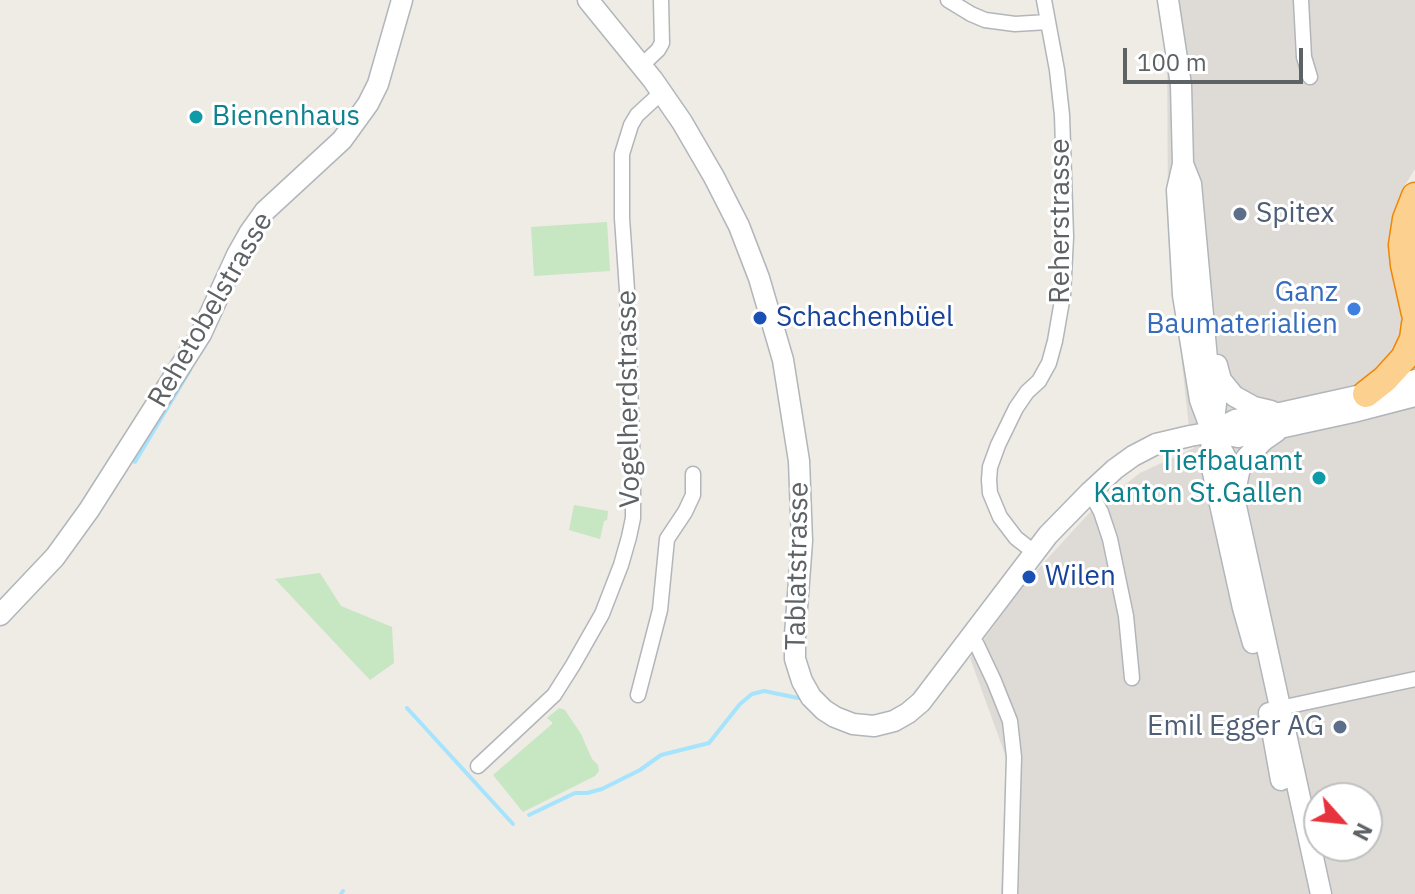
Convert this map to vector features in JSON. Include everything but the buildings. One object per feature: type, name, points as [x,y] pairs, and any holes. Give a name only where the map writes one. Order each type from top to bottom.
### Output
[{"type":"highway","points":[[1414,303],[1402,245],[1406,219],[1415,196]]},
{"type":"highway","points":[[1366,394],[1404,358],[1413,339],[1415,324]]},
{"type":"street","name":"Rehetobelstrasse","points":[[0,615],[55,557],[89,510],[201,334],[237,255],[265,211],[342,140],[368,104],[378,84],[402,0]]},
{"type":"street","name":"Tablatstrasse","points":[[588,0],[662,92],[706,163],[739,226],[759,278],[777,335],[793,417],[801,494],[802,541],[795,659],[811,697],[835,717],[853,724],[874,726],[894,721],[921,702],[1048,535],[1115,469],[1147,449],[1169,440],[1212,432],[1238,437],[1282,420]]},
{"type":"street","points":[[641,66],[662,43],[661,0]]},
{"type":"street","points":[[948,0],[985,20],[1015,24],[1048,22]]},
{"type":"street","name":"Reherstrasse","points":[[1034,552],[1006,527],[996,510],[989,480],[998,445],[1016,408],[1039,381],[1049,363],[1063,295],[1066,237],[1062,115],[1044,0]]},
{"type":"street","points":[[1168,0],[1181,85],[1183,164],[1177,190],[1183,295],[1201,405],[1225,456],[1274,711],[1273,745],[1307,894]]},
{"type":"street","points":[[1301,0],[1304,57],[1310,77]]},
{"type":"street","name":"Vogelherdstrasse","points":[[478,766],[554,695],[602,614],[629,537],[633,518],[633,472],[622,154],[637,115],[662,92]]},
{"type":"street","points":[[1183,164],[1191,184],[1202,316],[1216,403],[1210,459],[1243,608],[1274,711],[1321,894]]},
{"type":"street","points":[[1202,316],[1221,380],[1234,396],[1282,420],[1353,412],[1415,396]]},
{"type":"street","points":[[1238,519],[1237,482],[1240,468],[1256,446],[1282,420],[1415,380]]},
{"type":"street","points":[[638,695],[660,610],[667,539],[693,495],[693,474]]},
{"type":"street","points":[[1090,492],[1110,539],[1126,616],[1132,678]]},
{"type":"street","points":[[971,637],[1010,721],[1014,757],[1010,894]]},
{"type":"street","points":[[1274,711],[1415,679]]},
{"type":"shaded area","points":[[1160,0],[1415,0],[1415,169],[1405,185],[1391,245],[1415,342],[1415,894],[1001,894],[1006,757],[970,658],[1026,582],[1092,510],[1140,473],[1194,448],[1190,436],[1168,237],[1167,34]]},
{"type":"green space","points":[[607,222],[610,271],[534,276],[531,227]]},
{"type":"green space","points":[[574,505],[608,511],[600,539],[569,530]]},
{"type":"green space","points":[[320,573],[341,606],[392,627],[394,663],[370,680],[275,579]]},
{"type":"green space","points":[[559,708],[565,710],[581,734],[599,771],[595,776],[523,812],[493,775],[552,724],[547,718]]},
{"type":"waterway","points":[[135,462],[190,370]]},
{"type":"waterway","points":[[529,815],[575,793],[602,789],[640,770],[661,755],[709,743],[740,704],[752,694],[764,691],[798,698]]},
{"type":"waterway","points":[[407,708],[513,824]]},
{"type":"place","name":"Bienenhaus","points":[[196,117]]},
{"type":"place","name":"Spitex","points":[[1240,214]]},
{"type":"place","name":"Ganz Baumaterialien","points":[[1354,309]]},
{"type":"place","name":"Schachenbüel","points":[[760,318]]},
{"type":"place","name":"Tiefbauamt Kanton St.Gallen","points":[[1319,478]]},
{"type":"place","name":"Wilen","points":[[1029,577]]},
{"type":"place","name":"Emil Egger AG","points":[[1340,727]]}]
